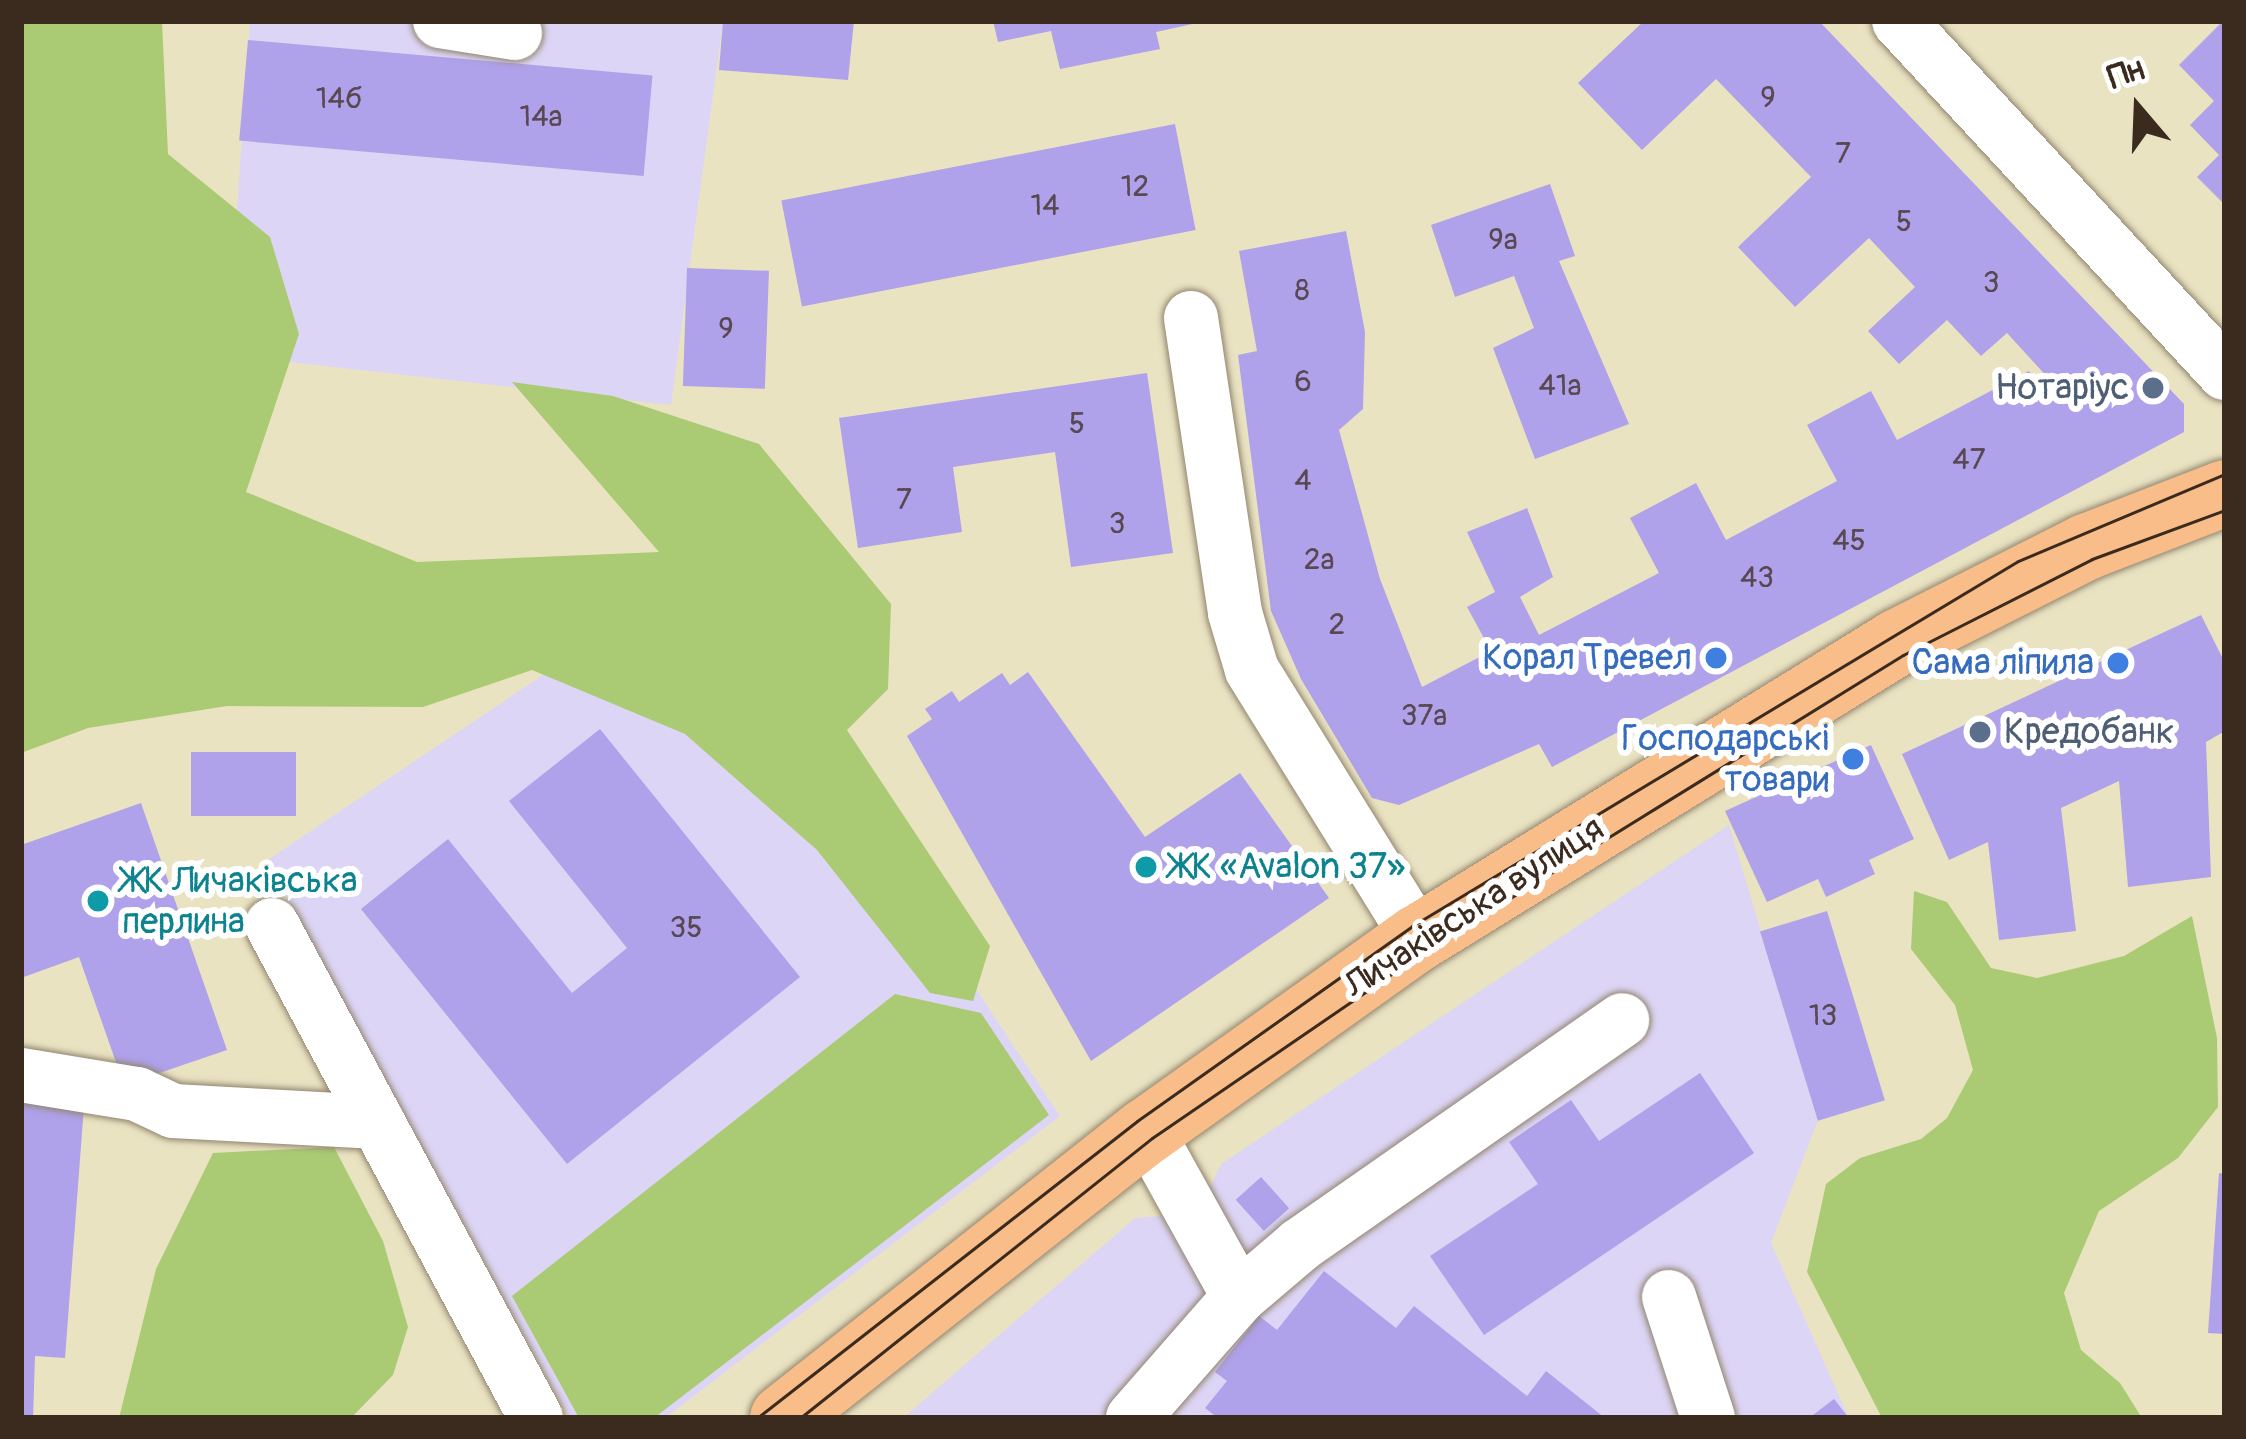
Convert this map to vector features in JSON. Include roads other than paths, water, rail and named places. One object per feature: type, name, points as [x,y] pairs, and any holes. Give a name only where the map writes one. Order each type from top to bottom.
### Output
[{"type":"main road","name":"Личаківська вулиця","points":[[782,1418],[1147,1131],[1418,938],[1898,642],[2086,547],[2225,493]]},
{"type":"street","points":[[440,21],[515,33]]},
{"type":"street","points":[[1900,21],[2225,373]]},
{"type":"street","points":[[1192,318],[1234,613],[1252,670],[1274,715],[1418,938]]},
{"type":"street","points":[[272,925],[536,1418]]},
{"type":"street","points":[[1133,1418],[1239,1297],[1300,1245],[1622,1020]]},
{"type":"street","points":[[21,1075],[137,1094],[173,1111],[378,1122]]},
{"type":"street","points":[[1147,1131],[1239,1297]]},
{"type":"street","points":[[1669,1297],[1708,1418]]},
{"type":"tram line","points":[[757,1418],[1137,1121],[1412,926],[2018,561],[2225,474]]},
{"type":"tram line","points":[[800,1418],[1152,1138],[1431,947],[1903,655],[2092,559],[2225,510]]},
{"type":"place","name":"Нотаріус","points":[[2153,388]]},
{"type":"place","name":"Корал Тревел","points":[[1716,658]]},
{"type":"place","name":"Сама ліпила","points":[[2118,663]]},
{"type":"place","name":"Кредобанк","points":[[1980,732]]},
{"type":"place","name":"Господарські товари","points":[[1853,759]]},
{"type":"place","name":"ЖК «Avalon 37»","points":[[1146,867]]},
{"type":"place","name":"ЖК Личаківська перлина","points":[[98,901]]}]
